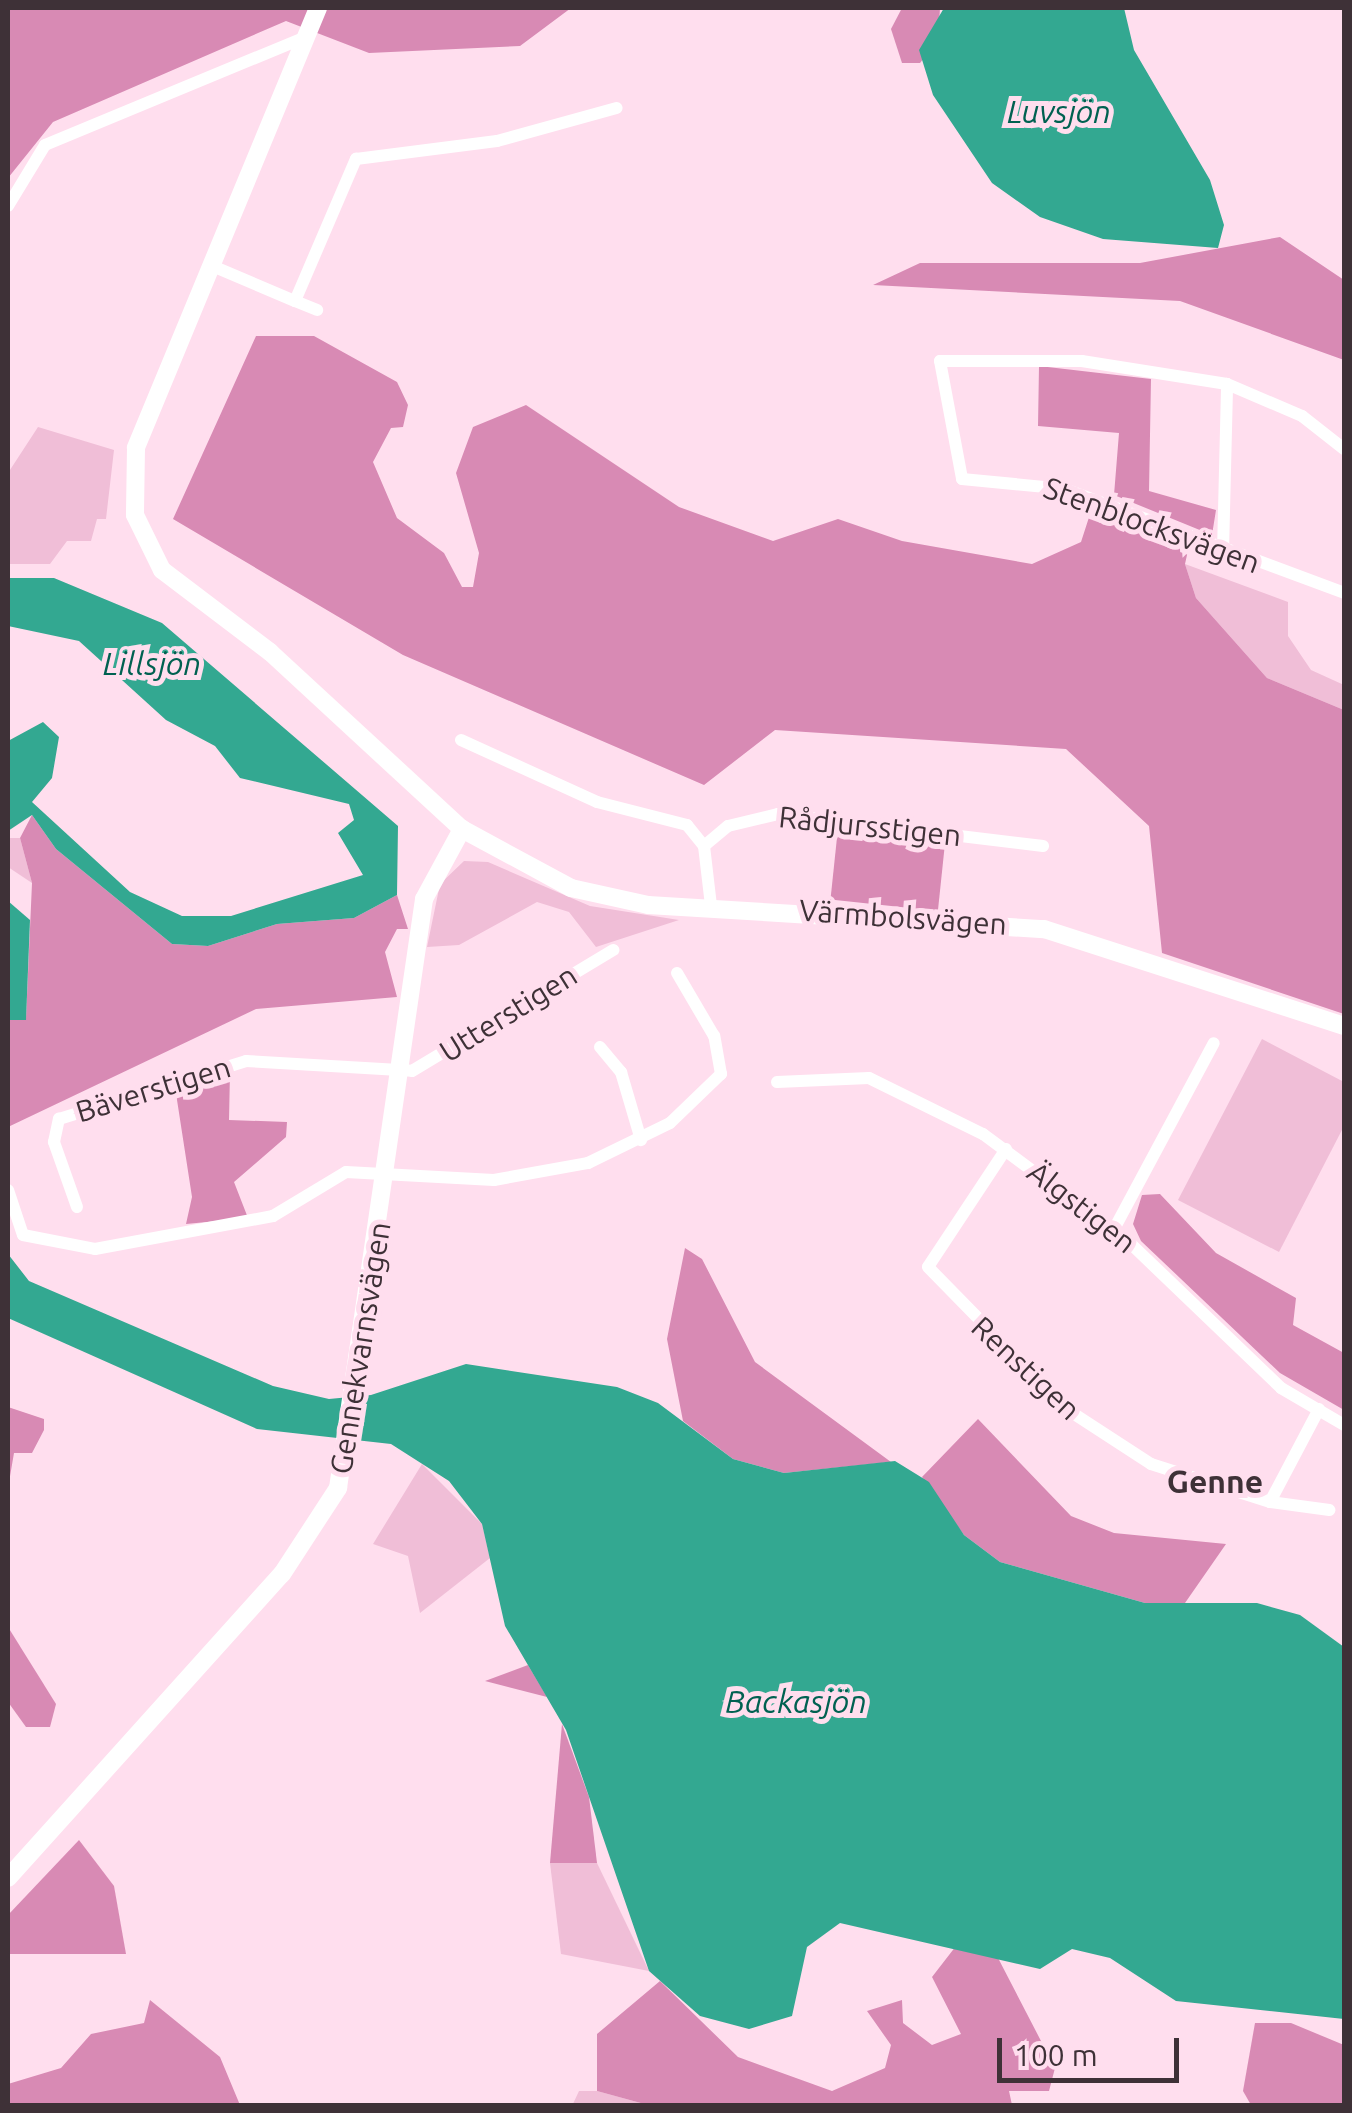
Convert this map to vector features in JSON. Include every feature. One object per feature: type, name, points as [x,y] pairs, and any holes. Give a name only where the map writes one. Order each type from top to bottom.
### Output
[{"type":"street","name":"Värmbolsvägen","points":[[318,8],[136,448],[132,495],[144,544],[183,590],[270,652],[462,829],[571,888],[648,905],[1044,929],[1344,1026]]},
{"type":"street","points":[[8,206],[46,145],[308,36]]},
{"type":"street","points":[[295,301],[356,158],[496,142],[617,108]]},
{"type":"street","points":[[210,266],[317,310]]},
{"type":"street","name":"Stenblocksvägen","points":[[1344,449],[1302,416],[1227,384],[1082,362],[940,361],[962,480],[1066,489],[1224,552],[1344,593]]},
{"type":"street","points":[[1224,552],[1227,384]]},
{"type":"street","points":[[461,740],[597,802],[677,818],[704,846],[711,906]]},
{"type":"street","name":"Rådjursstigen","points":[[704,846],[728,826],[778,814],[1044,846]]},
{"type":"street","name":"Gennekvarnsvägen","points":[[8,1878],[317,1532],[348,1441],[424,898],[462,829]]},
{"type":"street","name":"Utterstigen","points":[[402,1072],[613,950]]},
{"type":"street","points":[[8,1190],[22,1235],[95,1248],[273,1216],[346,1172],[494,1180],[588,1162],[641,1140],[721,1074],[714,1036],[677,973]]},
{"type":"street","points":[[1113,1232],[1214,1043]]},
{"type":"street","points":[[600,1047],[621,1072],[641,1140]]},
{"type":"street","name":"Bäverstigen","points":[[77,1208],[54,1142],[59,1118],[246,1060],[402,1072]]},
{"type":"street","name":"Älgstigen","points":[[777,1082],[849,1075],[888,1083],[1006,1149],[1113,1232],[1267,1376],[1344,1425]]},
{"type":"street","name":"Renstigen","points":[[1006,1149],[932,1254],[930,1274],[1106,1439],[1222,1493],[1329,1510]]},
{"type":"street","points":[[1270,1502],[1318,1409]]},
{"type":"shaded area","points":[[8,8],[571,8],[520,46],[369,53],[286,21],[53,122],[8,178]]},
{"type":"shaded area","points":[[902,8],[940,8],[938,40],[920,63],[902,63],[891,29]]},
{"type":"shaded area","points":[[1280,237],[1344,280],[1344,360],[1180,301],[873,285],[920,263],[1140,263]]},
{"type":"shaded area","points":[[256,336],[314,336],[397,382],[408,405],[403,427],[391,428],[373,462],[397,518],[444,553],[462,587],[473,587],[479,553],[456,473],[473,427],[526,405],[679,507],[773,541],[838,519],[902,541],[1032,564],[1081,542],[1092,508],[1189,546],[1185,564],[1196,598],[1267,678],[1344,710],[1344,1014],[1162,953],[1149,826],[1066,749],[775,730],[704,785],[403,655],[173,519]]},
{"type":"shaded area","points":[[1039,366],[1151,379],[1149,491],[1216,510],[1212,535],[1114,495],[1119,433],[1038,426]]},
{"type":"shaded area","points":[[38,427],[114,450],[106,519],[97,519],[91,541],[67,541],[50,564],[8,564],[8,473]]},
{"type":"shaded area","points":[[1185,564],[1288,602],[1288,636],[1311,670],[1344,685],[1344,710],[1267,678],[1196,598]]},
{"type":"shaded area","points":[[32,815],[56,849],[172,944],[208,946],[277,924],[354,918],[397,895],[408,929],[397,929],[385,952],[397,997],[256,1009],[8,1127],[8,1020],[26,1019],[32,883],[20,838]]},
{"type":"shaded area","points":[[838,828],[945,839],[938,911],[830,900]]},
{"type":"shaded area","points":[[8,838],[20,838],[32,883],[8,867]]},
{"type":"shaded area","points":[[464,861],[488,862],[590,906],[679,920],[596,947],[569,912],[537,902],[459,945],[427,947],[440,884]]},
{"type":"shaded area","points":[[1262,1039],[1344,1082],[1344,1126],[1279,1252],[1178,1200]]},
{"type":"shaded area","points":[[230,1072],[229,1120],[287,1122],[286,1137],[234,1182],[248,1218],[186,1224],[192,1197],[175,1087]]},
{"type":"shaded area","points":[[1160,1194],[1216,1253],[1296,1298],[1293,1325],[1344,1353],[1344,1410],[1280,1373],[1141,1241],[1133,1224],[1142,1195]]},
{"type":"shaded area","points":[[685,1248],[702,1259],[755,1362],[891,1462],[784,1473],[733,1459],[683,1421],[667,1339]]},
{"type":"shaded area","points":[[8,1407],[44,1419],[44,1430],[32,1453],[14,1453],[8,1488]]},
{"type":"shaded area","points":[[978,1419],[1071,1516],[1114,1533],[1226,1544],[1185,1603],[1145,1603],[1000,1562],[964,1535],[922,1477]]},
{"type":"shaded area","points":[[422,1464],[482,1524],[490,1558],[420,1613],[408,1556],[373,1544]]},
{"type":"shaded area","points":[[8,1627],[56,1704],[50,1727],[26,1727],[8,1702]]},
{"type":"shaded area","points":[[528,1665],[547,1697],[485,1681]]},
{"type":"shaded area","points":[[562,1724],[589,1797],[597,1863],[550,1863]]},
{"type":"shaded area","points":[[79,1840],[114,1886],[126,1954],[8,1954],[8,1915]]},
{"type":"shaded area","points":[[550,1863],[597,1863],[649,1971],[561,1954]]},
{"type":"shaded area","points":[[956,1946],[997,1956],[1055,2068],[1049,2091],[1009,2091],[1012,2105],[648,2105],[597,2091],[597,2034],[660,1981],[738,2057],[832,2091],[885,2068],[891,2045],[867,2011],[902,2000],[903,2023],[932,2045],[961,2034],[932,1977]]},
{"type":"shaded area","points":[[150,2000],[220,2057],[240,2105],[8,2105],[8,2084],[61,2068],[91,2034],[144,2023]]},
{"type":"shaded area","points":[[1255,2023],[1291,2023],[1344,2045],[1344,2105],[1251,2105],[1243,2091]]},
{"type":"shaded area","points":[[579,2091],[597,2091],[648,2105],[572,2106]]},
{"type":"water","name":"Luvsjön","points":[[944,8],[1124,8],[1134,50],[1210,180],[1224,225],[1218,248],[1103,239],[1040,217],[992,183],[933,95],[919,50]]},
{"type":"water","name":"Lillsjön","points":[[8,578],[54,578],[162,623],[398,826],[397,895],[354,918],[277,924],[208,946],[172,944],[56,849],[32,815],[8,831],[8,741],[43,722],[59,737],[52,778],[32,802],[130,892],[182,916],[231,916],[363,875],[338,833],[354,820],[349,804],[240,778],[215,746],[166,720],[79,641],[8,626]]},
{"type":"water","points":[[8,901],[30,920],[26,1020],[8,1020]]},
{"type":"water","name":"Backasjön","points":[[8,1254],[29,1281],[273,1386],[329,1399],[371,1395],[466,1364],[617,1387],[658,1403],[733,1459],[784,1473],[895,1461],[929,1482],[964,1535],[1000,1562],[1145,1603],[1257,1603],[1300,1615],[1344,1647],[1344,2019],[1176,2001],[1110,1958],[1072,1949],[1040,1969],[840,1923],[807,1947],[792,2016],[749,2029],[700,2016],[649,1971],[566,1730],[505,1626],[482,1524],[449,1481],[391,1444],[257,1429],[8,1318]]},
{"type":"district","name":"Genne","points":[[1215,1481]]}]
